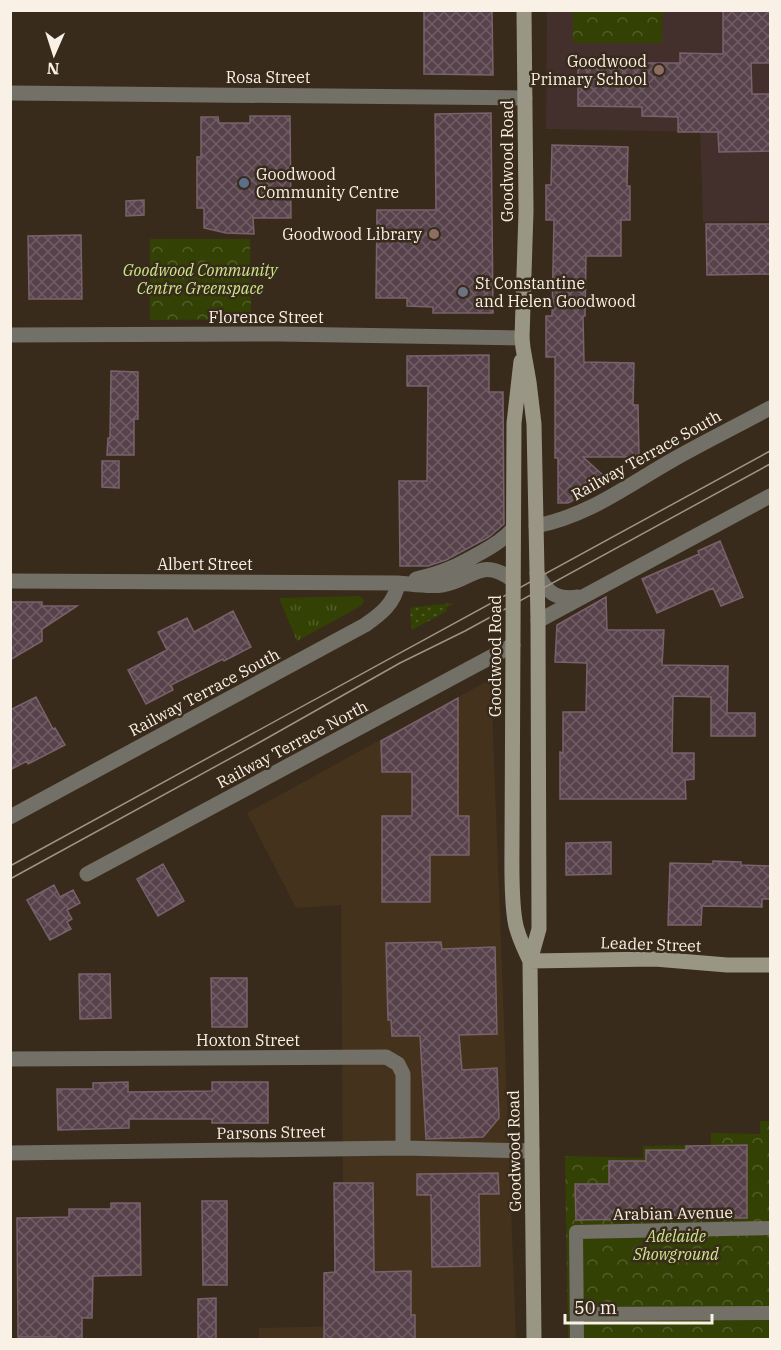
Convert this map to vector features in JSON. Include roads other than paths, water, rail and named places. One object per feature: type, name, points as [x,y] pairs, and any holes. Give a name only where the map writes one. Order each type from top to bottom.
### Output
[{"type":"main road","name":"Goodwood Road","points":[[524,10],[526,212],[522,343],[514,423],[512,845],[515,922],[530,961]]},
{"type":"main road","name":"Goodwood Road","points":[[522,343],[534,424],[538,621],[539,929],[530,961],[534,1340]]},
{"type":"main road","name":"Leader Street","points":[[530,961],[655,959],[727,965],[771,965]]},
{"type":"street","name":"Rosa Street","points":[[10,93],[525,98]]},
{"type":"street","name":"Florence Street","points":[[10,335],[279,334],[522,343]]},
{"type":"street","name":"Railway Terrace South","points":[[536,526],[560,521],[591,508],[670,461],[771,408]]},
{"type":"street","points":[[538,621],[771,496]]},
{"type":"street","name":"Albert Street","points":[[398,583],[435,575],[458,566],[501,541],[512,530]]},
{"type":"street","name":"Albert Street","points":[[10,581],[440,585],[490,569],[513,580]]},
{"type":"street","points":[[537,573],[546,587],[557,597],[571,598],[587,595]]},
{"type":"street","name":"Railway Terrace South","points":[[10,817],[365,625],[392,602],[398,583]]},
{"type":"street","name":"Railway Terrace North","points":[[87,874],[513,645]]},
{"type":"street","name":"Hoxton Street","points":[[10,1059],[386,1057],[398,1064],[403,1074],[403,1148]]},
{"type":"street","name":"Parsons Street","points":[[10,1153],[403,1148],[532,1151]]},
{"type":"street","name":"Arabian Avenue","points":[[577,1314],[576,1232],[771,1228]]},
{"type":"street","points":[[577,1340],[577,1314],[771,1313]]},
{"type":"tram line","points":[[10,866],[770,451]]},
{"type":"tram line","points":[[10,879],[400,663],[465,631],[770,464]]},
{"type":"place","name":"Goodwood Primary School","points":[[659,70]]},
{"type":"place","name":"Goodwood Community Centre","points":[[244,183]]},
{"type":"place","name":"Goodwood Library","points":[[434,234]]},
{"type":"place","name":"St Constantine and Helen Goodwood","points":[[463,292]]},
{"type":"park label","name":"Goodwood Community Centre Greenspace","points":[[200,279]]},
{"type":"park label","name":"Adelaide Showground","points":[[676,1245]]}]
